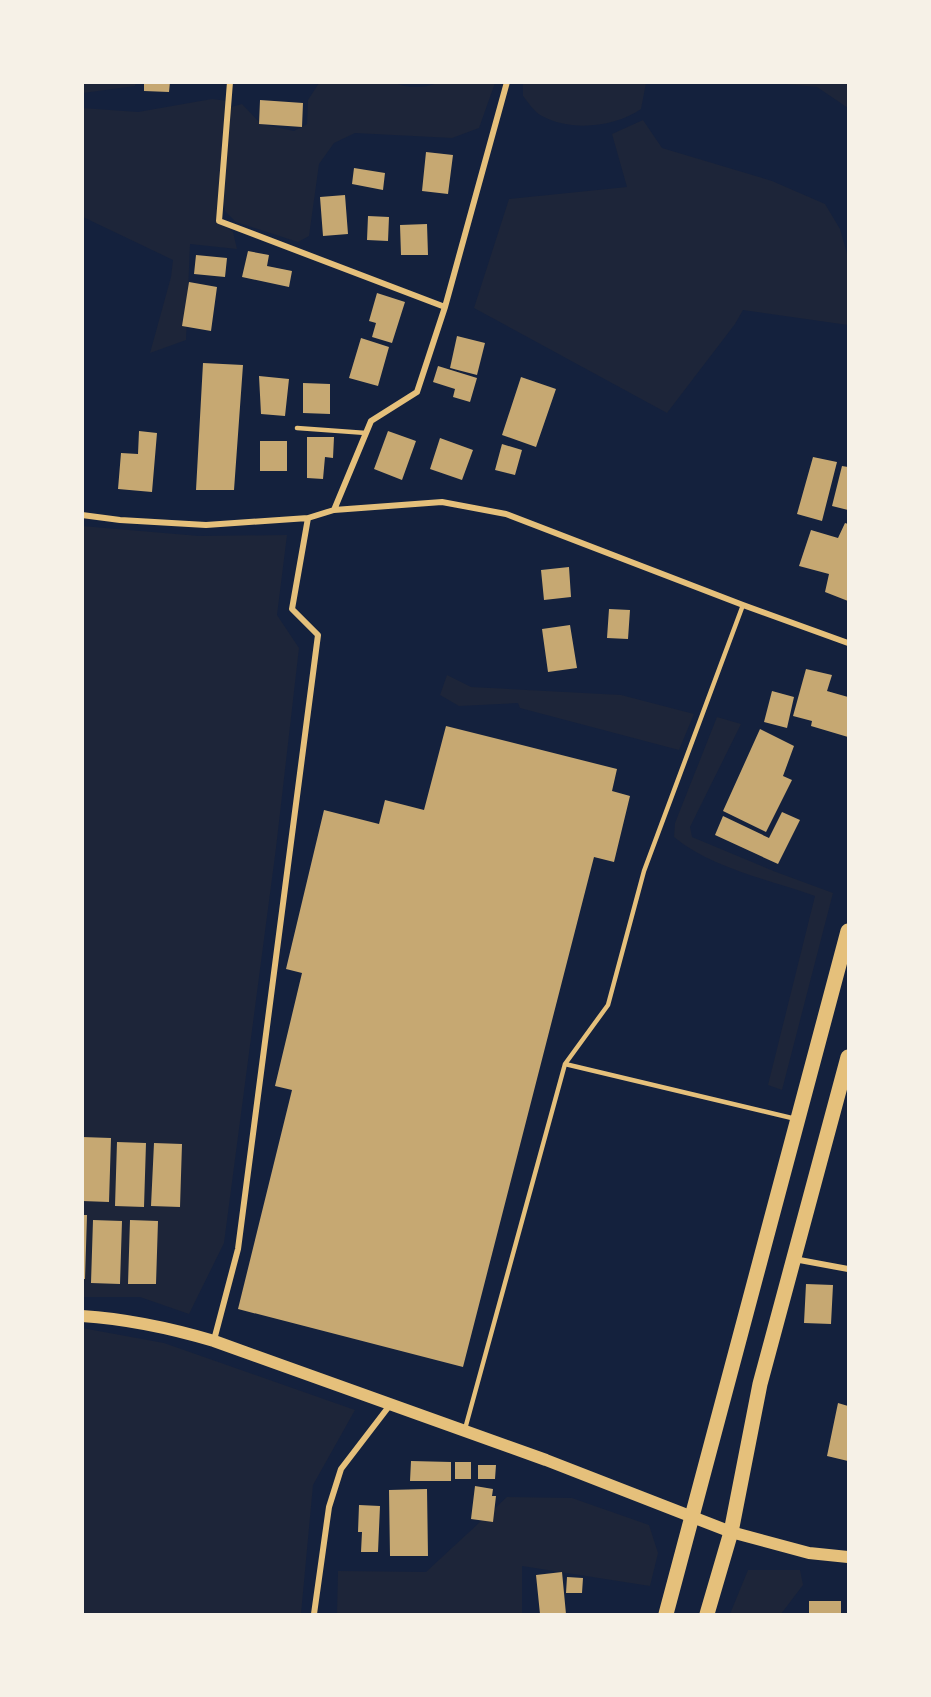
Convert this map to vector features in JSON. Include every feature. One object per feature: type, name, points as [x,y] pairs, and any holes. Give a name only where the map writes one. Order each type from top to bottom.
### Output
[{"type":"highway","points":[[666,1614],[849,931]]},
{"type":"highway","points":[[707,1614],[731,1532],[760,1384],[849,1057]]},
{"type":"main road","points":[[82,1316],[164,1326],[214,1341],[546,1460],[731,1532],[809,1553],[849,1557]]},
{"type":"street","points":[[230,82],[219,221],[445,307]]},
{"type":"street","points":[[334,510],[371,421],[417,392],[445,307],[507,82]]},
{"type":"street","points":[[82,515],[120,520],[206,525],[308,518],[334,510],[442,502],[506,514],[849,643]]},
{"type":"street","points":[[214,1341],[238,1249],[318,635],[292,609],[308,518]]},
{"type":"street","points":[[794,1258],[849,1269]]},
{"type":"street","points":[[314,1614],[329,1506],[341,1469],[390,1404]]},
{"type":"lane","points":[[297,428],[366,434]]},
{"type":"lane","points":[[465,1431],[565,1064],[608,1005],[644,871],[743,605]]},
{"type":"lane","points":[[565,1064],[797,1119]]},
{"type":"shaded area","points":[[394,82],[416,87],[437,83],[495,83],[479,128],[452,138],[355,133],[334,143],[319,164],[309,236],[298,242],[236,222],[225,211],[222,198],[219,221],[233,232],[237,249],[190,244],[186,340],[150,353],[171,277],[173,260],[83,217],[82,108],[138,112],[212,99],[228,101],[227,127],[231,107],[242,104],[261,124],[294,131],[307,124],[308,100],[319,83]]},
{"type":"shaded area","points":[[523,82],[646,83],[641,109],[619,120],[579,126],[554,121],[539,115],[523,96]]},
{"type":"shaded area","points":[[82,83],[136,83],[135,86],[83,93]]},
{"type":"shaded area","points":[[774,83],[848,83],[848,108],[817,87]]},
{"type":"shaded area","points":[[643,120],[662,148],[772,181],[825,204],[840,229],[848,257],[848,325],[743,310],[735,324],[667,413],[474,308],[509,199],[627,187],[612,134]]},
{"type":"shaded area","points":[[82,526],[199,536],[287,535],[277,615],[299,648],[276,848],[224,1243],[189,1314],[140,1297],[83,1297]]},
{"type":"shaded area","points":[[447,675],[471,687],[621,695],[694,714],[679,750],[520,708],[518,703],[459,706],[440,695]]},
{"type":"shaded area","points":[[717,717],[741,724],[690,827],[692,837],[833,893],[782,1090],[768,1085],[815,896],[723,865],[689,848],[674,837],[675,823]]},
{"type":"shaded area","points":[[82,1328],[164,1343],[355,1410],[313,1485],[301,1614],[83,1614]]},
{"type":"shaded area","points":[[507,1497],[572,1498],[649,1525],[658,1553],[650,1586],[522,1566],[522,1614],[337,1614],[338,1571],[426,1572]]},
{"type":"shaded area","points":[[748,1570],[800,1570],[803,1585],[781,1614],[730,1614]]},
{"type":"building","points":[[144,82],[170,82],[169,92],[144,91]]},
{"type":"building","points":[[260,100],[303,103],[302,127],[259,124]]},
{"type":"building","points":[[426,152],[453,155],[448,194],[422,191]]},
{"type":"building","points":[[354,168],[385,173],[383,190],[352,184]]},
{"type":"building","points":[[345,195],[348,234],[323,236],[320,197]]},
{"type":"building","points":[[368,216],[389,217],[388,241],[367,240]]},
{"type":"building","points":[[427,224],[428,255],[401,255],[400,225]]},
{"type":"building","points":[[248,251],[269,255],[267,266],[292,271],[289,287],[242,277]]},
{"type":"building","points":[[196,255],[227,258],[225,277],[194,274]]},
{"type":"building","points":[[189,282],[217,287],[211,331],[182,326]]},
{"type":"building","points":[[377,293],[405,302],[392,343],[372,337],[376,323],[369,321]]},
{"type":"building","points":[[457,336],[485,343],[477,375],[450,368]]},
{"type":"building","points":[[361,338],[389,347],[378,386],[349,378]]},
{"type":"building","points":[[203,363],[243,365],[234,490],[196,490]]},
{"type":"building","points":[[438,366],[477,378],[470,402],[453,397],[455,389],[433,382]]},
{"type":"building","points":[[259,376],[289,379],[285,416],[261,414]]},
{"type":"building","points":[[521,377],[556,389],[536,447],[502,435]]},
{"type":"building","points":[[303,383],[330,384],[330,414],[303,413]]},
{"type":"building","points":[[139,431],[157,433],[152,492],[118,489],[121,453],[138,454]]},
{"type":"building","points":[[388,431],[416,441],[402,480],[374,469]]},
{"type":"building","points":[[307,437],[334,437],[333,458],[325,457],[323,479],[307,478]]},
{"type":"building","points":[[440,438],[473,450],[462,480],[430,469]]},
{"type":"building","points":[[260,441],[287,441],[287,471],[260,471]]},
{"type":"building","points":[[502,444],[522,450],[515,475],[495,470]]},
{"type":"building","points":[[813,457],[837,462],[822,521],[797,514]]},
{"type":"building","points":[[842,466],[848,467],[848,510],[832,506]]},
{"type":"building","points":[[845,523],[848,524],[848,601],[825,592],[829,574],[799,566],[811,530],[838,538]]},
{"type":"building","points":[[569,567],[571,597],[544,600],[541,570]]},
{"type":"building","points":[[609,609],[630,610],[628,639],[607,638]]},
{"type":"building","points":[[570,625],[577,668],[548,672],[542,629]]},
{"type":"building","points":[[806,669],[832,675],[827,691],[848,697],[848,737],[811,726],[812,721],[793,716]]},
{"type":"building","points":[[772,691],[794,697],[787,728],[764,722]]},
{"type":"building","points":[[446,726],[617,769],[612,791],[630,796],[614,862],[594,857],[463,1367],[238,1309],[292,1090],[275,1086],[302,973],[286,969],[324,810],[379,824],[385,800],[424,810]]},
{"type":"building","points":[[760,729],[794,746],[783,776],[792,780],[766,832],[723,811]]},
{"type":"building","points":[[782,812],[800,820],[778,864],[715,835],[723,816],[769,838]]},
{"type":"building","points":[[82,1137],[111,1138],[109,1202],[82,1201]]},
{"type":"building","points":[[117,1142],[146,1143],[144,1207],[115,1206]]},
{"type":"building","points":[[154,1143],[182,1144],[180,1207],[151,1206]]},
{"type":"building","points":[[82,1215],[87,1215],[85,1279],[82,1279]]},
{"type":"building","points":[[93,1220],[122,1221],[120,1284],[91,1283]]},
{"type":"building","points":[[130,1220],[158,1221],[156,1284],[128,1284]]},
{"type":"building","points":[[806,1284],[833,1285],[831,1324],[804,1323]]},
{"type":"building","points":[[838,1403],[848,1406],[848,1461],[827,1456]]},
{"type":"building","points":[[411,1461],[451,1462],[451,1481],[410,1481]]},
{"type":"building","points":[[455,1462],[471,1462],[471,1479],[455,1479]]},
{"type":"building","points":[[478,1465],[496,1465],[495,1479],[478,1479]]},
{"type":"building","points":[[475,1486],[493,1489],[492,1496],[496,1496],[493,1522],[471,1519]]},
{"type":"building","points":[[427,1489],[428,1556],[390,1556],[389,1490]]},
{"type":"building","points":[[359,1505],[380,1506],[378,1552],[361,1552],[362,1532],[358,1532]]},
{"type":"building","points":[[562,1572],[566,1614],[540,1614],[536,1575]]},
{"type":"building","points":[[567,1577],[583,1578],[582,1593],[566,1593]]},
{"type":"building","points":[[809,1601],[841,1601],[841,1614],[809,1614]]}]
